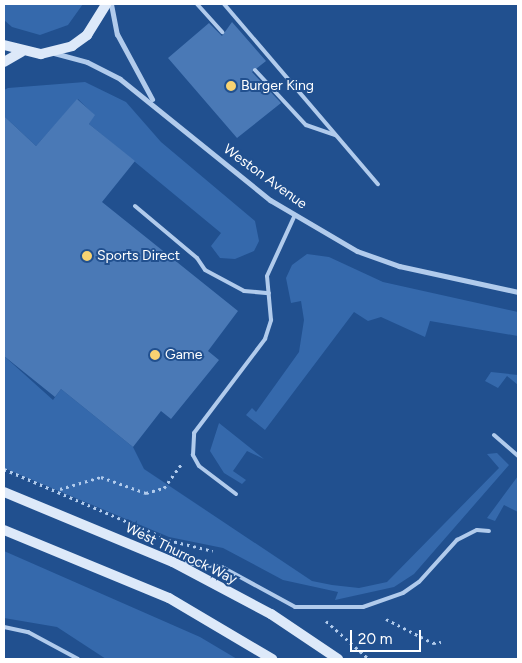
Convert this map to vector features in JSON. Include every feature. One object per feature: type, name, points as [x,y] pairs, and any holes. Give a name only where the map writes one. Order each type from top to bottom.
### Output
[{"type":"main road","points":[[4,45],[21,52],[54,53],[87,35],[106,4]]},
{"type":"main road","points":[[4,62],[21,52]]},
{"type":"main road","name":"West Thurrock Way","points":[[4,492],[173,562],[271,614],[338,659]]},
{"type":"main road","points":[[4,530],[169,598],[272,659]]},
{"type":"street","name":"Weston Avenue","points":[[111,4],[117,34],[153,102]]},
{"type":"street","name":"Weston Avenue","points":[[54,53],[87,62],[153,102],[228,169],[294,217],[357,250],[399,266],[518,292]]},
{"type":"lane","points":[[197,4],[222,32]]},
{"type":"lane","points":[[224,4],[378,184]]},
{"type":"lane","points":[[255,70],[306,125],[336,135]]},
{"type":"lane","points":[[135,206],[197,258],[206,270],[244,291],[269,293]]},
{"type":"lane","points":[[236,494],[199,466],[193,449],[198,425],[265,338],[271,320],[269,270],[294,217]]},
{"type":"lane","points":[[494,435],[518,456]]},
{"type":"lane","points":[[173,562],[222,567],[295,607],[363,607],[403,593],[419,582],[457,540],[477,530],[489,531]]},
{"type":"lane","points":[[4,627],[28,632],[78,659]]},
{"type":"path","points":[[59,489],[101,477],[146,493],[164,488],[193,449]]},
{"type":"path","points":[[4,468],[59,489],[168,540],[220,552]]},
{"type":"path","points":[[386,619],[433,643],[441,642]]},
{"type":"path","points":[[325,623],[369,659]]},
{"type":"shaded area","points":[[4,4],[83,4],[68,25],[40,35],[12,27],[4,20]]},
{"type":"shaded area","points":[[85,82],[126,102],[161,142],[255,221],[259,241],[254,251],[235,259],[220,258],[211,246],[221,233],[89,124],[94,115],[78,99],[36,146],[4,116],[4,90],[8,88]]},
{"type":"shaded area","points":[[307,254],[329,257],[383,282],[518,312],[518,336],[430,321],[425,337],[381,317],[368,321],[354,312],[265,430],[246,415],[252,408],[256,412],[299,352],[304,320],[301,301],[291,303],[286,278],[292,265]]},
{"type":"shaded area","points":[[4,356],[53,400],[61,389],[133,447],[144,469],[312,581],[359,588],[387,582],[499,468],[487,454],[497,453],[509,465],[414,574],[394,587],[335,600],[338,592],[283,580],[223,548],[169,537],[4,468]]},
{"type":"shaded area","points":[[491,372],[518,375],[518,385],[507,376],[498,388],[485,381]]},
{"type":"shaded area","points":[[219,423],[264,459],[247,451],[233,471],[246,480],[242,484],[224,473],[210,451]]},
{"type":"shaded area","points":[[518,476],[518,512],[504,505],[495,521],[487,518]]},
{"type":"shaded area","points":[[4,551],[200,637],[237,659],[106,659],[57,627],[4,618]]},
{"type":"building","name":"Burger King","points":[[232,22],[266,61],[252,72],[281,103],[237,138],[168,58],[209,23],[222,36]]},
{"type":"building","name":"Sports Direct","points":[[77,99],[95,115],[89,124],[135,161],[102,202],[238,311],[208,351],[219,360],[171,419],[161,411],[133,447],[61,389],[55,397],[4,356],[4,116],[36,146]]},
{"type":"place","name":"Burger King","points":[[231,86]]},
{"type":"place","name":"Sports Direct","points":[[87,256]]},
{"type":"place","name":"Game","points":[[155,355]]}]
